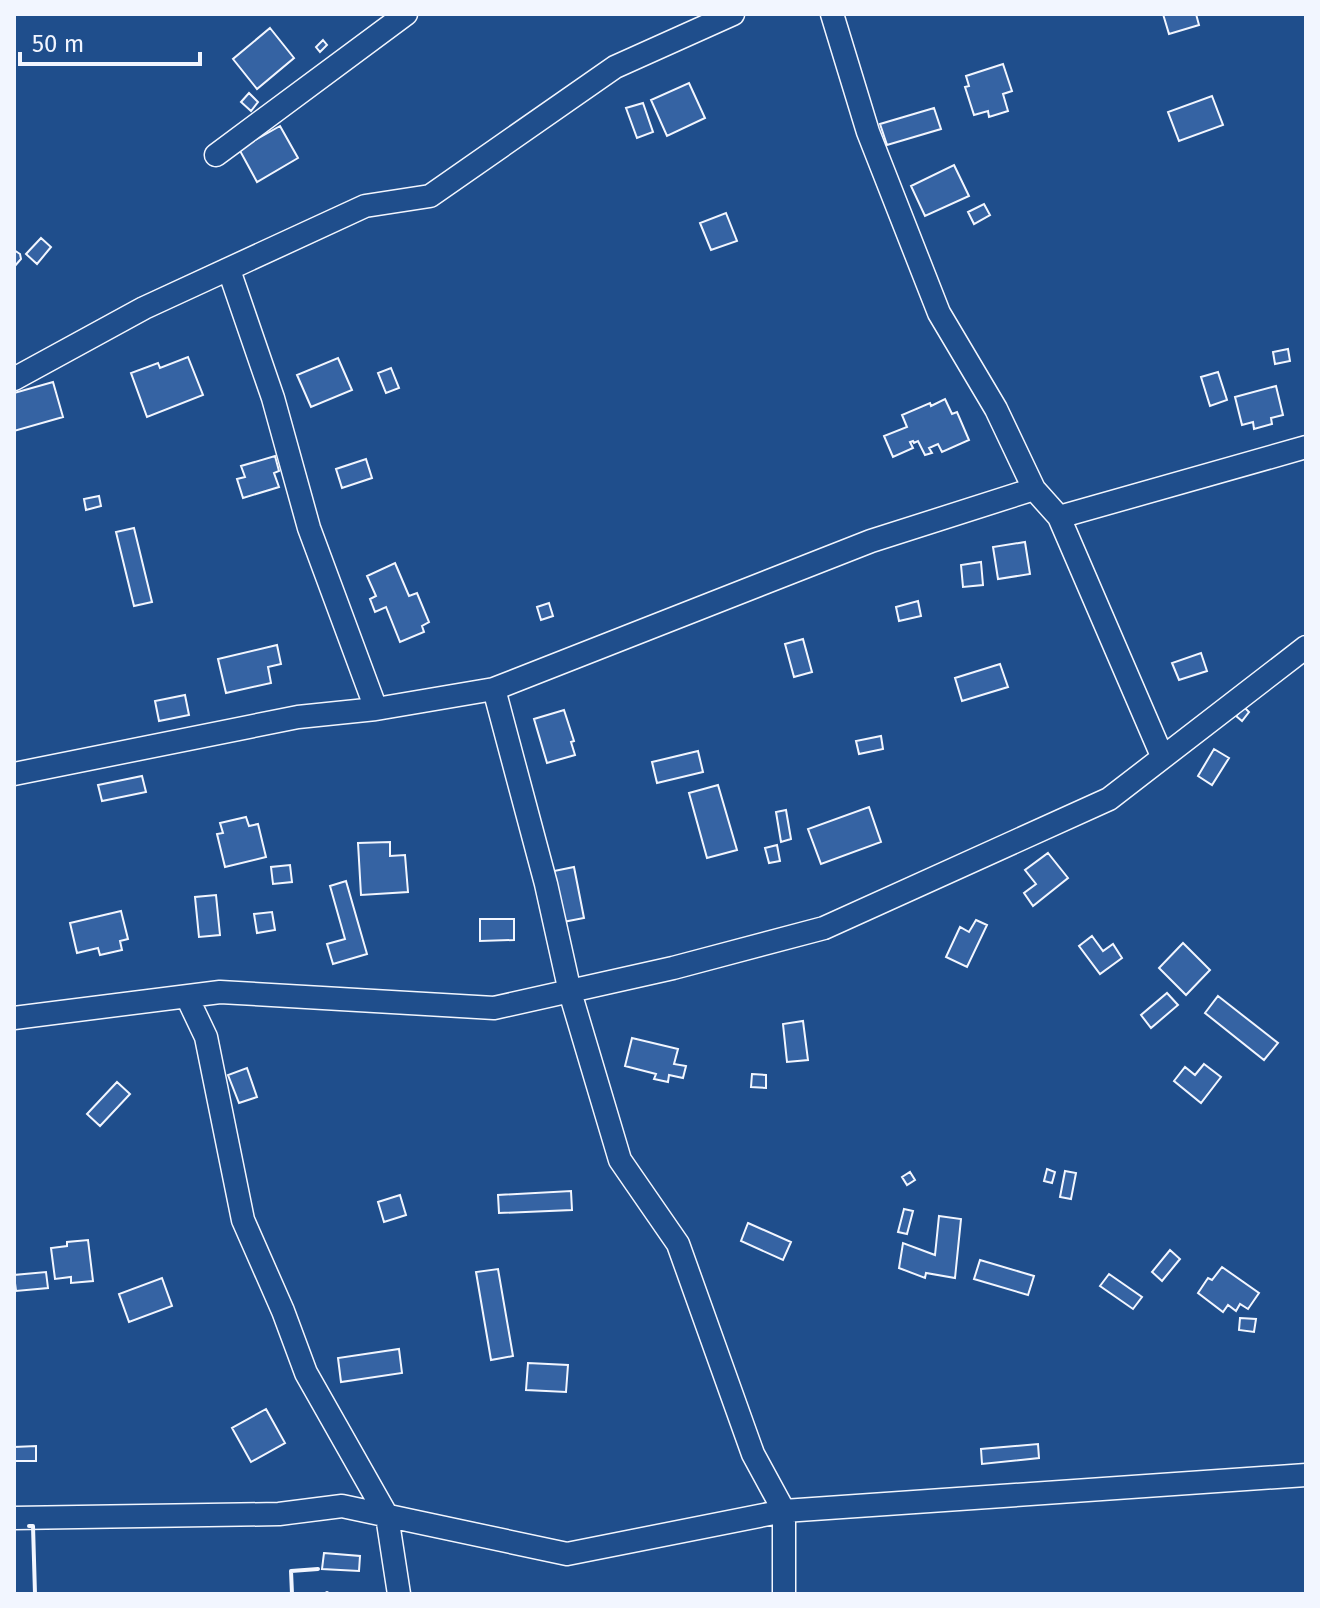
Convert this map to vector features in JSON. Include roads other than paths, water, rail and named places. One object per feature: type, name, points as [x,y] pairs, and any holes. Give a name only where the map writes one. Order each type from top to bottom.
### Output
[{"type":"street","points":[[216,155],[406,14]]},
{"type":"street","points":[[14,379],[144,308],[365,206],[430,196],[615,67],[733,14]]},
{"type":"street","points":[[832,14],[868,132],[939,313],[996,409],[1034,489],[1059,517],[1162,756]]},
{"type":"street","points":[[229,270],[273,398],[309,528],[376,709]]},
{"type":"street","points":[[1059,517],[1306,447]]},
{"type":"street","points":[[14,774],[298,717],[376,709],[494,689],[871,541],[1034,489]]},
{"type":"street","points":[[14,1018],[220,992],[494,1008],[824,928],[1109,799],[1306,647]]},
{"type":"street","points":[[494,689],[546,884],[570,992],[620,1160],[678,1244],[753,1454],[784,1511],[784,1594]]},
{"type":"street","points":[[187,997],[206,1037],[243,1220],[306,1373],[387,1516],[399,1594]]},
{"type":"street","points":[[14,1518],[279,1514],[342,1506],[567,1554],[784,1511],[1306,1475]]}]
